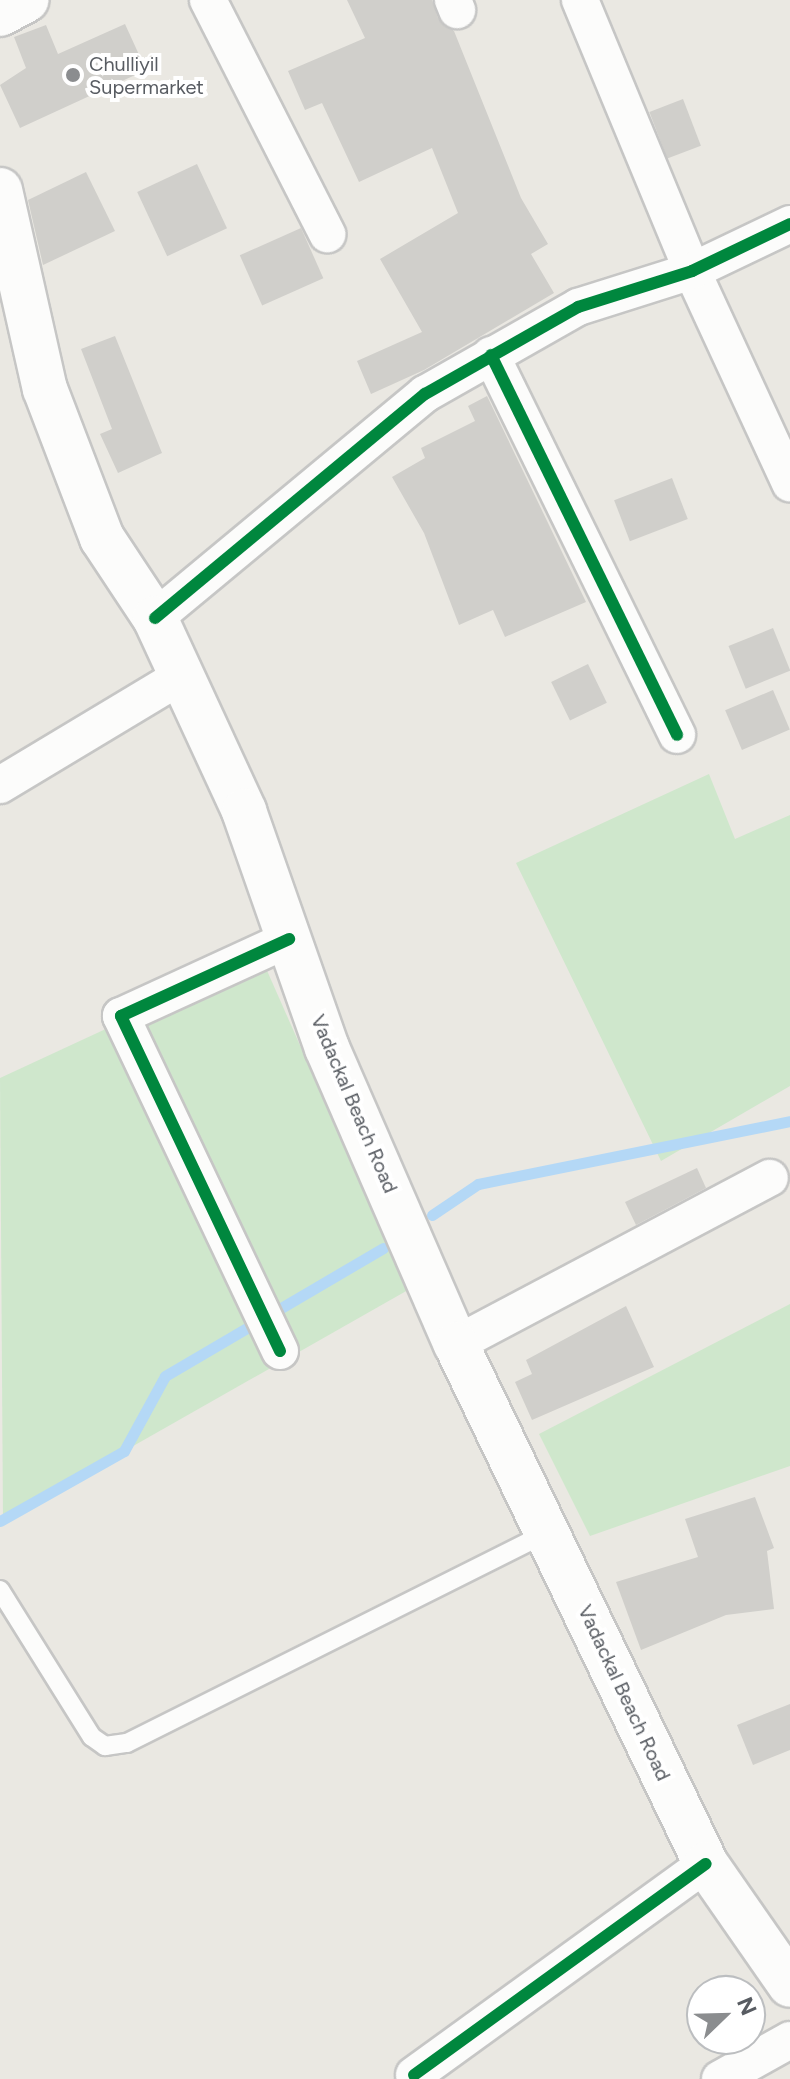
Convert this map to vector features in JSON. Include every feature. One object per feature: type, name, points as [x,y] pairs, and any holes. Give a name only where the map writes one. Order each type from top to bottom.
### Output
[{"type":"main road","points":[[0,14],[26,0]]},
{"type":"main road","name":"Vadackal Beach Road","points":[[0,190],[45,389],[102,538],[155,618],[178,678],[244,811],[327,1048],[456,1344],[549,1531],[706,1864],[790,1985]]},
{"type":"street","points":[[208,0],[327,234]]},
{"type":"street","points":[[580,0],[692,271],[790,483]]},
{"type":"street","points":[[155,618],[425,394],[578,307],[692,271],[790,224]]},
{"type":"street","points":[[491,355],[677,735]]},
{"type":"street","points":[[0,785],[178,678]]},
{"type":"street","points":[[271,1331],[121,1016],[289,939]]},
{"type":"street","points":[[456,1344],[770,1178]]},
{"type":"street","points":[[414,2075],[706,1864]]},
{"type":"street","points":[[720,2079],[790,2040]]},
{"type":"lane","points":[[0,1590],[92,1737],[105,1746],[127,1743],[549,1531]]},
{"type":"green space","points":[[709,774],[735,839],[790,815],[790,1086],[661,1161],[516,863]]},
{"type":"green space","points":[[261,957],[408,1290],[3,1520],[0,1078]]},
{"type":"green space","points":[[790,1304],[790,1466],[590,1536],[539,1434]]},
{"type":"building","points":[[347,0],[432,0],[438,18],[454,31],[521,198],[548,244],[531,254],[554,293],[424,370],[371,394],[357,361],[422,332],[380,259],[458,213],[432,148],[359,182],[322,103],[305,110],[288,71],[365,38]]},
{"type":"building","name":"Chulliyil Supermarket","points":[[125,24],[146,70],[20,128],[0,85],[26,68],[14,37],[46,25],[58,54]]},
{"type":"building","points":[[683,99],[701,146],[667,159],[649,112]]},
{"type":"building","points":[[197,164],[227,228],[167,256],[137,192]]},
{"type":"building","points":[[86,172],[115,231],[43,265],[28,200]]},
{"type":"building","points":[[301,228],[323,278],[262,305],[240,255]]},
{"type":"building","points":[[115,336],[162,453],[118,473],[100,434],[112,429],[81,349]]},
{"type":"building","points":[[487,396],[586,602],[505,637],[493,610],[459,625],[424,533],[392,477],[425,458],[421,448],[475,421],[468,406]]},
{"type":"building","points":[[672,478],[688,519],[630,541],[614,500]]},
{"type":"building","points":[[773,628],[790,671],[746,689],[728,646]]},
{"type":"building","points":[[588,664],[607,703],[570,721],[551,682]]},
{"type":"building","points":[[773,690],[790,730],[742,750],[725,710]]},
{"type":"building","points":[[697,1168],[706,1188],[636,1225],[625,1202]]},
{"type":"building","points":[[626,1306],[654,1367],[532,1420],[515,1382],[532,1374],[526,1360]]},
{"type":"building","points":[[755,1497],[774,1548],[767,1551],[774,1609],[726,1615],[641,1650],[616,1582],[698,1557],[685,1519]]},
{"type":"building","points":[[790,1704],[790,1750],[753,1765],[737,1725]]},
{"type":"waterway","points":[[432,1215],[478,1184],[790,1121]]},
{"type":"waterway","points":[[0,1521],[124,1451],[165,1376],[383,1248]]},
{"type":"cycle path","points":[[155,618],[425,394],[578,307],[692,271],[790,224]]},
{"type":"cycle path","points":[[491,355],[677,735]]},
{"type":"cycle path","points":[[280,1351],[121,1016],[289,939]]},
{"type":"cycle path","points":[[414,2075],[706,1864]]},
{"type":"place","name":"Chulliyil Supermarket","points":[[73,75]]}]
